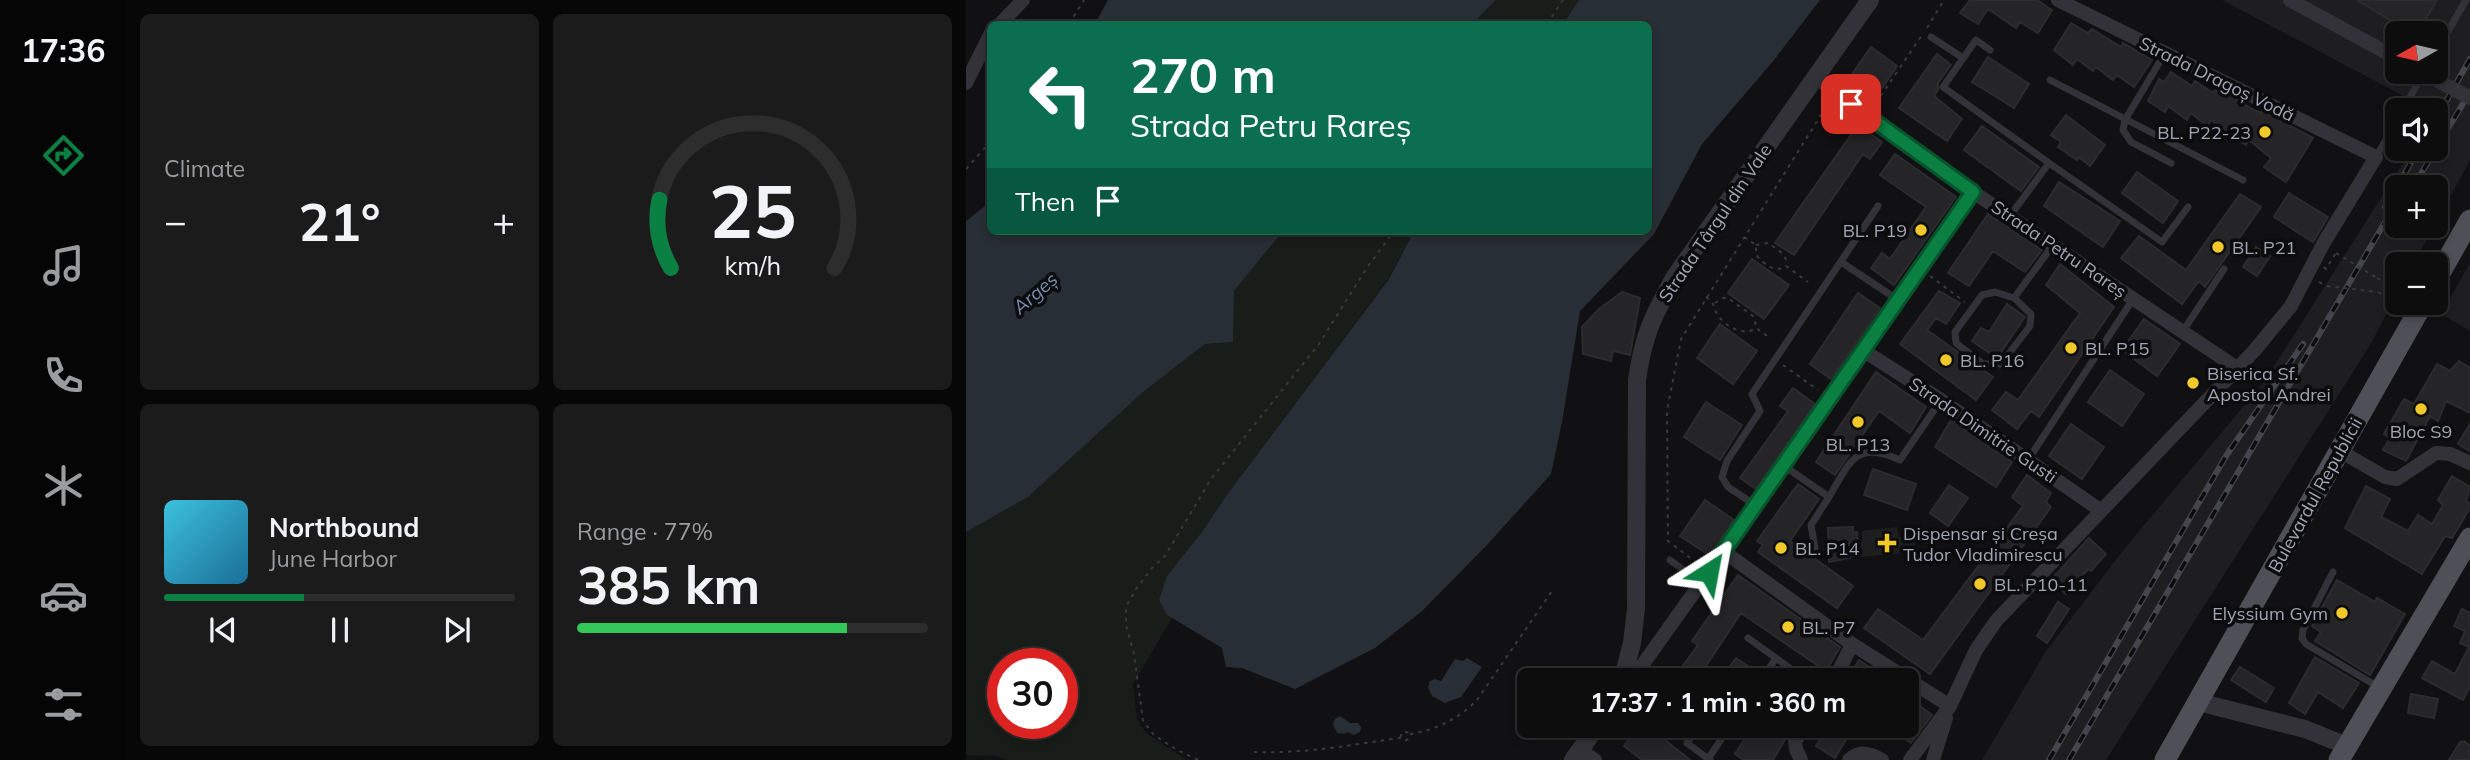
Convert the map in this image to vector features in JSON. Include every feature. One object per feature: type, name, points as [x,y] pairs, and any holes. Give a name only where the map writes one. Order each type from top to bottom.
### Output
[{"type":"main road","points":[[2448,259],[2470,220]]},
{"type":"main road","name":"Bulevardul Republicii","points":[[2165,760],[2416,315]]},
{"type":"main road","points":[[2343,756],[2470,538]]},
{"type":"street","points":[[1003,21],[1023,0]]},
{"type":"street","name":"Strada Târgul din Vale","points":[[1625,668],[1636,609],[1637,380],[1641,351],[1651,320],[1674,278],[1870,0]]},
{"type":"street","name":"Strada Dragoș Vodă","points":[[2058,0],[2376,157]]},
{"type":"street","points":[[2290,0],[2385,52]]},
{"type":"street","points":[[966,83],[987,41]]},
{"type":"street","name":"Strada Petru Rareș","points":[[1815,77],[1973,192],[2237,368]]},
{"type":"street","points":[[2445,84],[2470,98]]},
{"type":"street","points":[[1933,760],[1950,706],[1976,650],[1996,621],[2237,368],[2291,306],[2323,244],[2376,157]]},
{"type":"street","points":[[1640,668],[1973,192]]},
{"type":"street","name":"Strada Dimitrie Gusti","points":[[1864,351],[1941,400],[2100,510]]},
{"type":"street","points":[[2340,451],[2385,477],[2397,480],[2436,453],[2450,454],[2470,463]]},
{"type":"street","points":[[1723,551],[1852,644],[1950,706]]},
{"type":"street","points":[[1840,668],[1852,644]]},
{"type":"street","points":[[2198,702],[2305,729],[2343,756]]},
{"type":"street","points":[[1910,760],[1950,706]]},
{"type":"street","points":[[1583,757],[1592,738]]},
{"type":"street","points":[[1797,738],[1796,750],[1801,760]]},
{"type":"street","points":[[1849,760],[1854,755],[1866,753],[1882,760]]},
{"type":"lane","points":[[2448,31],[2466,0]]},
{"type":"lane","points":[[1931,37],[1963,58]]},
{"type":"lane","points":[[1990,50],[1976,40],[1943,87],[2162,242],[2188,206]]},
{"type":"lane","points":[[2165,53],[2125,120],[2123,130],[2131,142],[2171,163]]},
{"type":"lane","points":[[2050,80],[2243,180]]},
{"type":"lane","points":[[2376,157],[2385,141]]},
{"type":"lane","points":[[2010,216],[2049,163]]},
{"type":"lane","points":[[1755,505],[1728,487],[1722,477],[1727,461],[1760,411],[1752,394],[1878,206]]},
{"type":"lane","points":[[2014,298],[2053,245]]},
{"type":"lane","points":[[1841,262],[1898,300]]},
{"type":"lane","points":[[2183,332],[2224,270]]},
{"type":"lane","points":[[1995,292],[2014,298],[2031,314],[2030,326],[2001,364],[1983,364],[1956,343],[1955,332],[1982,295],[1995,292]]},
{"type":"lane","points":[[2028,460],[2133,299]]},
{"type":"lane","points":[[1815,548],[1811,524],[1852,460],[1861,454],[1882,451],[1900,460],[1941,400]]},
{"type":"lane","points":[[1784,466],[1829,497]]},
{"type":"lane","points":[[1670,560],[1706,577]]},
{"type":"lane","points":[[2333,572],[2303,630],[2302,638],[2306,644],[2381,689]]},
{"type":"lane","points":[[1748,638],[1790,668]]},
{"type":"lane","points":[[1769,668],[1776,658]]},
{"type":"lane","points":[[1690,738],[1687,743],[1709,759],[1722,738]]},
{"type":"path","points":[[1071,21],[1084,0]]},
{"type":"path","points":[[1549,21],[1563,0]]},
{"type":"path","points":[[1868,116],[1944,0]]},
{"type":"path","points":[[1706,577],[1668,541],[1667,411],[1681,339],[1835,92]]},
{"type":"path","points":[[966,169],[987,145]]},
{"type":"path","points":[[1198,760],[1154,735],[1143,721],[1134,654],[1126,625],[1126,607],[1136,589],[1165,556],[1225,460],[1319,344],[1366,269],[1391,235]]},
{"type":"path","points":[[1743,236],[1756,245],[1768,243],[1784,254],[1786,266],[1774,270],[1756,254],[1756,245]]},
{"type":"path","points":[[2336,253],[2385,283]]},
{"type":"path","points":[[1786,266],[1808,282]]},
{"type":"path","points":[[1921,268],[1972,307]]},
{"type":"path","points":[[2315,280],[2327,286],[2378,292],[2385,296]]},
{"type":"path","points":[[1706,296],[1715,303],[1719,317],[1736,329],[1751,332],[1756,328]]},
{"type":"path","points":[[1715,303],[1728,298],[1754,317],[1756,328],[1770,338]]},
{"type":"path","points":[[1775,360],[1830,399]]},
{"type":"path","points":[[1400,738],[1404,731],[1411,734],[1427,731],[1462,715],[1484,691],[1552,591]]},
{"type":"path","points":[[1254,752],[1322,750],[1400,738],[1404,741],[1409,739],[1411,734]]},
{"type":"shaded area","points":[[1496,0],[1579,0],[1565,21],[1475,21]]},
{"type":"shaded area","points":[[2222,0],[2470,0],[2470,160],[2448,201],[2448,175],[2395,175],[2404,161],[2448,161],[2448,98],[2407,98]]},
{"type":"shaded area","points":[[2385,192],[2385,238],[2427,238],[2420,252],[2385,252],[2386,315],[2369,347],[2106,760],[1982,760],[2046,651],[2125,548],[2264,382]]},
{"type":"shaded area","points":[[1280,235],[1412,235],[1389,278],[1226,496],[1159,600],[1172,618],[1133,684],[1137,719],[1146,733],[1187,760],[1006,760],[998,756],[966,755],[966,532],[1028,497],[1142,393],[1205,344],[1232,342],[1234,291]]},
{"type":"shaded area","points":[[2470,263],[2470,331],[2443,315],[2448,315],[2448,302]]},
{"type":"shaded area","name":"Dispensar și Creșa Tudor Vladimirescu","points":[[1897,527],[1899,537],[1914,536],[1916,552],[1894,554],[1893,547],[1883,549],[1883,555],[1850,558],[1849,544],[1862,542],[1862,531]]},
{"type":"water","points":[[1108,0],[1496,0],[1475,21],[1097,21]]},
{"type":"water","points":[[1579,0],[1820,0],[1774,60],[1702,144],[1654,234],[1580,311],[1551,474],[1422,611],[1375,648],[1295,689],[1242,668],[1226,667],[1222,648],[1167,615],[1159,600],[1167,576],[1389,279],[1412,235],[1652,235],[1652,21],[1565,21]]},
{"type":"water","name":"Argeș","points":[[987,204],[987,235],[1280,235],[1234,291],[1233,342],[1205,344],[1142,393],[1028,497],[966,532],[966,221]]},
{"type":"water","points":[[1467,658],[1482,667],[1461,697],[1445,703],[1432,696],[1428,687],[1430,681],[1441,681],[1455,659],[1463,661]]},
{"type":"water","points":[[1340,716],[1350,723],[1358,723],[1360,732],[1354,735],[1348,732],[1337,733],[1333,724]]},
{"type":"building","points":[[1970,0],[2037,0],[2052,10],[2038,33],[2020,22],[2016,28],[1988,9],[1978,24],[1960,13]]},
{"type":"building","points":[[2357,0],[2437,0],[2424,21],[2391,21]]},
{"type":"building","points":[[2071,23],[2088,33],[2092,29],[2121,47],[2123,43],[2152,60],[2134,87],[2117,75],[2113,80],[2096,67],[2093,71],[2077,59],[2073,65],[2054,50]]},
{"type":"building","points":[[1871,47],[1897,66],[1872,103],[1845,84]]},
{"type":"building","points":[[1937,54],[1951,65],[1938,83],[1934,96],[1962,119],[1947,141],[1899,108]]},
{"type":"building","points":[[1988,57],[2029,84],[2014,108],[1972,82]]},
{"type":"building","name":"BL. P22-23","points":[[2171,72],[2192,86],[2195,81],[2213,93],[2215,90],[2227,97],[2228,94],[2252,109],[2261,113],[2262,111],[2313,138],[2286,182],[2264,167],[2271,158],[2249,140],[2246,145],[2211,120],[2207,126],[2191,113],[2187,120],[2168,106],[2165,112],[2148,101],[2159,79],[2164,82]]},
{"type":"building","points":[[2066,115],[2105,145],[2090,166],[2079,157],[2077,160],[2058,147],[2061,142],[2051,135]]},
{"type":"building","points":[[1858,125],[1882,142],[1870,159],[1863,154],[1794,255],[1775,243]]},
{"type":"building","points":[[1982,126],[2039,167],[2021,191],[1964,150]]},
{"type":"building","name":"BL. P19","points":[[1895,154],[1956,197],[1894,285],[1871,268],[1882,253],[1890,259],[1926,207],[1880,175]]},
{"type":"building","points":[[2137,172],[2178,201],[2163,223],[2122,193]]},
{"type":"building","points":[[2059,182],[2120,221],[2103,247],[2044,206]]},
{"type":"building","points":[[2289,193],[2328,217],[2313,242],[2274,217]]},
{"type":"building","name":"BL. P21","points":[[2240,194],[2261,207],[2205,287],[2199,281],[2182,304],[2121,258],[2139,236],[2186,270]]},
{"type":"building","points":[[1988,214],[2042,250],[2025,272],[1993,251],[1969,286],[1948,273]]},
{"type":"building","points":[[2256,247],[2270,256],[2257,276],[2243,267]]},
{"type":"building","points":[[1752,259],[1789,285],[1764,319],[1728,293]]},
{"type":"building","name":"BL. P15","points":[[2060,264],[2114,307],[2039,417],[2031,411],[2017,429],[1992,410],[2006,392],[2018,400],[2080,313],[2046,285]]},
{"type":"building","name":"BL. P16","points":[[1939,291],[1960,303],[1946,324],[1936,318],[1927,330],[1993,377],[1976,400],[1900,344]]},
{"type":"building","points":[[1622,292],[1640,298],[1630,355],[1613,351],[1611,361],[1583,354],[1582,327],[1599,309]]},
{"type":"building","points":[[1858,293],[1880,308],[1831,379],[1810,364]]},
{"type":"building","points":[[2007,304],[2025,317],[1997,358],[1972,341],[1981,328],[1989,332]]},
{"type":"building","points":[[2144,319],[2180,344],[2157,376],[2122,350]]},
{"type":"building","points":[[1720,324],[1757,351],[1733,384],[1697,358]]},
{"type":"building","name":"Bloc S9","points":[[2459,361],[2470,368],[2470,413],[2446,401],[2438,421],[2430,416],[2406,461],[2383,450],[2390,438],[2384,434],[2404,399],[2414,404],[2437,364],[2450,371]]},
{"type":"building","points":[[2110,370],[2144,394],[2122,426],[2088,402]]},
{"type":"building","name":"BL. P13","points":[[1876,372],[1926,407],[1910,433],[1879,411],[1835,475],[1816,462]]},
{"type":"building","points":[[1793,388],[1815,404],[1756,489],[1740,478],[1788,411],[1780,406]]},
{"type":"building","points":[[1706,402],[1742,425],[1720,460],[1684,437]]},
{"type":"building","points":[[1951,420],[2012,462],[1996,487],[1935,447]]},
{"type":"building","points":[[2071,424],[2104,447],[2082,479],[2049,456]]},
{"type":"building","name":"Bloc S9","points":[[2470,424],[2470,451],[2458,444]]},
{"type":"building","points":[[1873,469],[1916,484],[1907,510],[1864,495]]},
{"type":"building","name":"BL. P10-11","points":[[2027,475],[2051,493],[2046,502],[2051,507],[1930,674],[1864,628],[1878,609],[1923,640],[2023,506],[2012,497]]},
{"type":"building","points":[[2452,476],[2470,487],[2466,501],[2470,508],[2452,538],[2445,536],[2422,574],[2345,528],[2366,486],[2390,499],[2381,517],[2408,531],[2418,515],[2432,524],[2443,505],[2438,500]]},
{"type":"building","name":"BL. P14","points":[[1798,484],[1819,499],[1790,541],[1853,586],[1837,608],[1758,552],[1763,545],[1757,541]]},
{"type":"building","points":[[1949,485],[1968,498],[1948,526],[1930,513]]},
{"type":"building","points":[[1705,500],[1734,520],[1709,555],[1680,536]]},
{"type":"building","points":[[1853,527],[1853,533],[1857,532],[1858,543],[1849,544],[1850,558],[1829,562],[1828,528]]},
{"type":"building","points":[[2089,538],[2106,554],[2091,571],[2088,569],[2066,594],[2051,580]]},
{"type":"building","name":"BL. P7","points":[[1738,575],[1840,647],[1828,668],[1822,668],[1741,613],[1705,668],[1681,668],[1698,645],[1692,641]]},
{"type":"building","points":[[2337,580],[2375,602],[2377,598],[2405,614],[2370,675],[2315,641],[2321,632],[2312,626]]},
{"type":"building","points":[[2058,602],[2069,609],[2047,643],[2037,636]]},
{"type":"building","points":[[2462,609],[2470,613],[2470,686],[2463,700],[2422,678],[2432,661],[2455,674],[2469,647],[2460,643],[2465,631],[2454,626]]},
{"type":"building","points":[[2315,657],[2359,683],[2343,708],[2318,692],[2305,714],[2289,703]]},
{"type":"building","name":"BL. P7","points":[[1736,658],[1751,668],[1729,668]]},
{"type":"building","points":[[1859,660],[1871,668],[1854,668]]},
{"type":"building","points":[[2240,667],[2274,688],[2266,702],[2231,680]]},
{"type":"building","points":[[2411,694],[2438,699],[2434,718],[2408,713]]},
{"type":"building","points":[[1919,705],[1932,715],[1919,732]]},
{"type":"building","points":[[1630,738],[1666,738],[1665,740],[1690,760],[1642,760],[1624,746]]},
{"type":"building","points":[[1745,738],[1786,738],[1773,760],[1744,760],[1735,754]]},
{"type":"building","points":[[1821,738],[1847,738],[1835,758],[1816,746]]},
{"type":"building","points":[[2464,741],[2470,746],[2470,760],[2449,760],[2460,742]]},
{"type":"railway","points":[[2448,98],[2470,59]]},
{"type":"railway","points":[[2420,175],[2470,92]]},
{"type":"railway","points":[[2404,175],[2412,161]]},
{"type":"railway","points":[[2069,760],[2385,222]]},
{"type":"railway","points":[[2049,760],[2226,456],[2303,344]]},
{"type":"place","name":"BL. P22-23","points":[[2265,132]]},
{"type":"place","name":"BL. P19","points":[[1921,230]]},
{"type":"place","name":"BL. P21","points":[[2218,247]]},
{"type":"place","name":"BL. P15","points":[[2071,348]]},
{"type":"place","name":"BL. P16","points":[[1946,360]]},
{"type":"place","name":"Biserica Sf. Apostol Andrei","points":[[2193,383]]},
{"type":"place","name":"Bloc S9","points":[[2421,409]]},
{"type":"place","name":"BL. P13","points":[[1858,422]]},
{"type":"place","name":"Dispensar și Creșa Tudor Vladimirescu","points":[[1887,543]]},
{"type":"place","name":"BL. P14","points":[[1781,548]]},
{"type":"place","name":"BL. P10-11","points":[[1980,584]]},
{"type":"place","name":"Elyssium Gym","points":[[2342,613]]},
{"type":"place","name":"BL. P7","points":[[1788,627]]},
{"type":"route","points":[[1709,572],[1973,192],[1851,104]]}]
